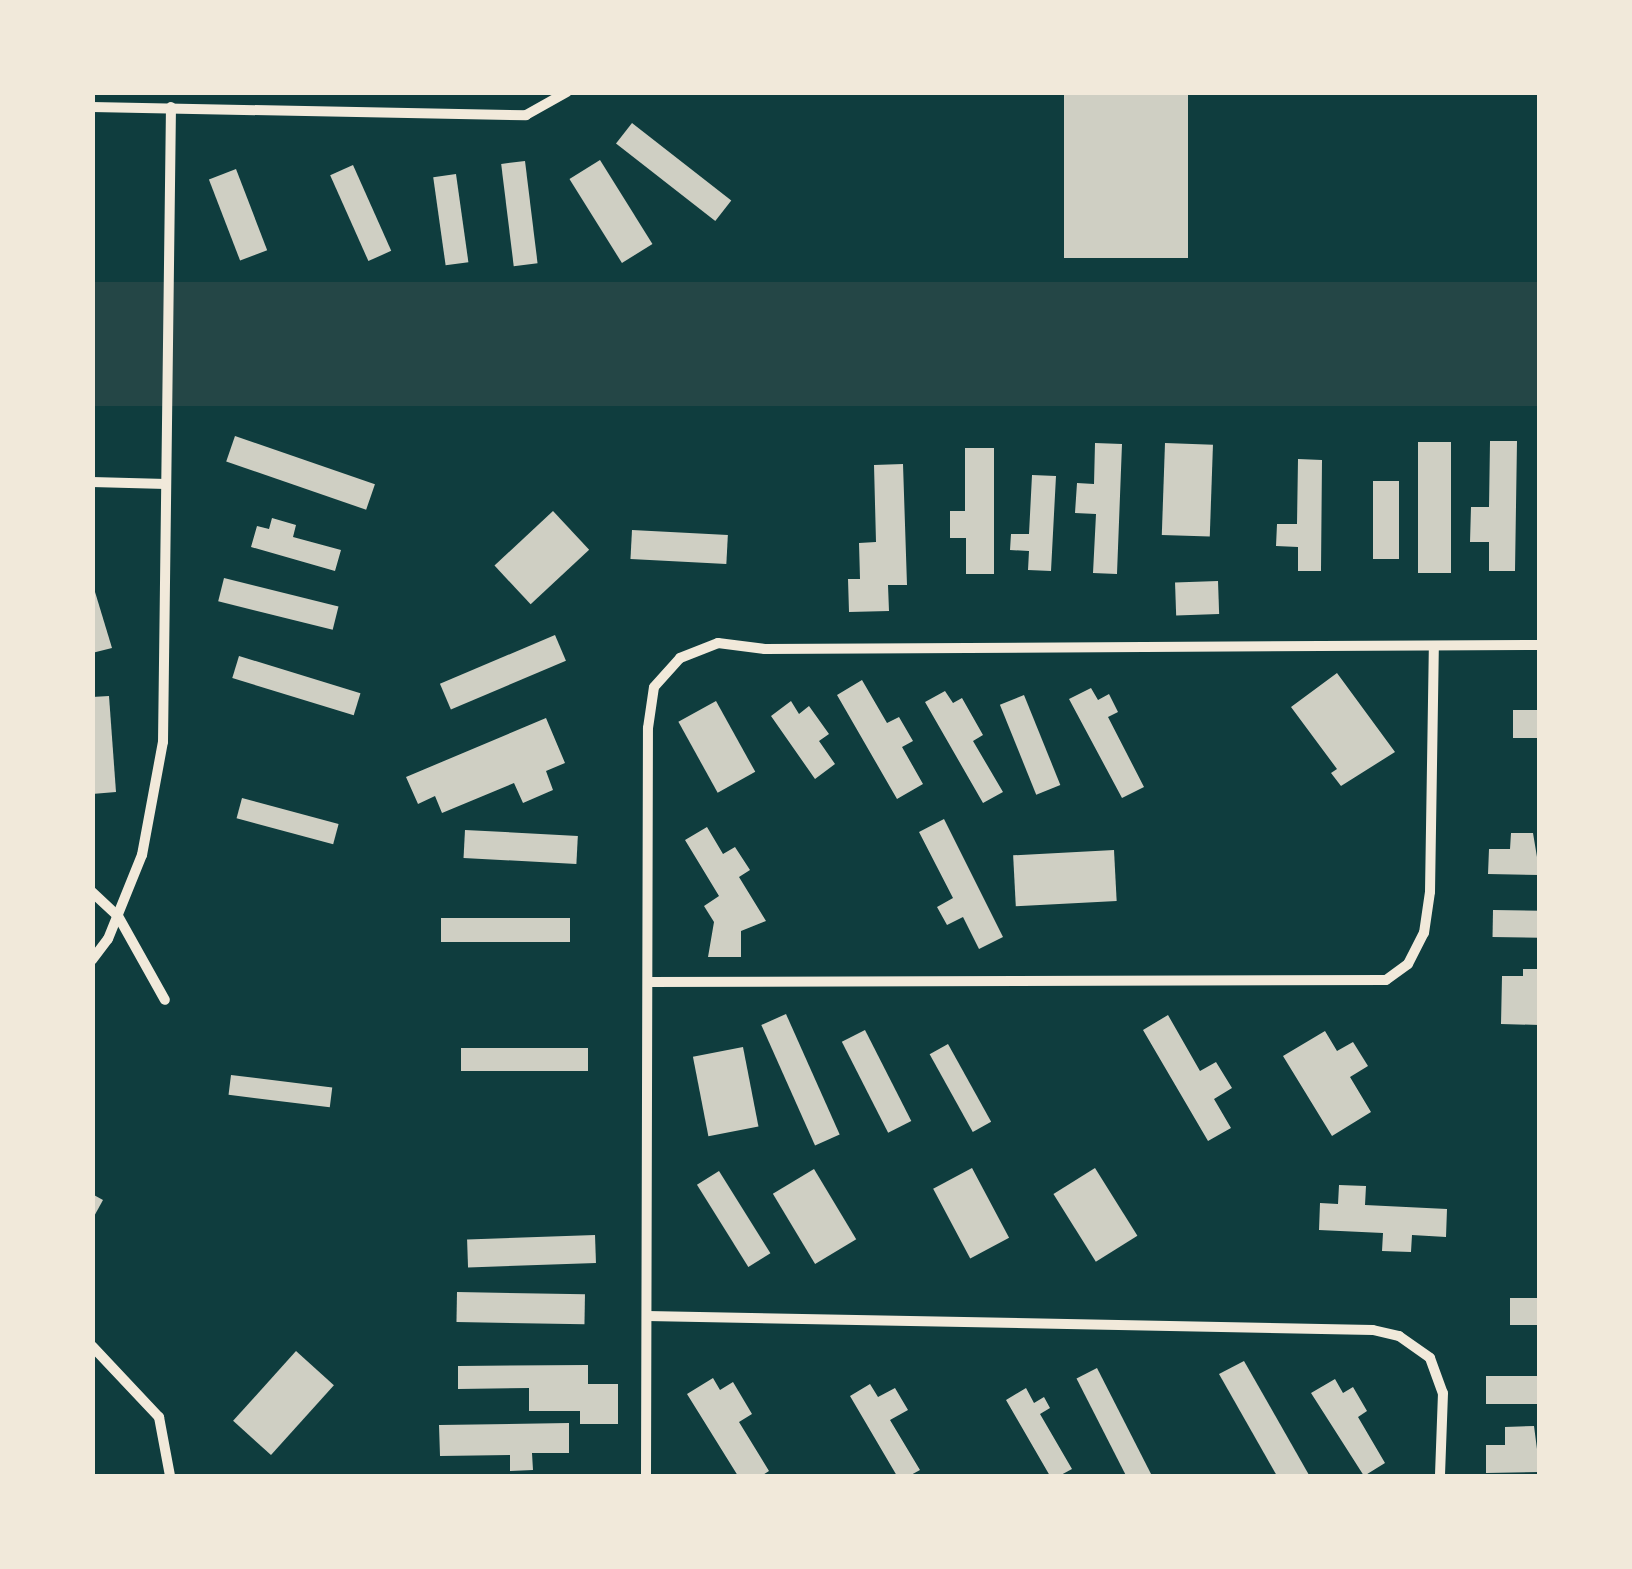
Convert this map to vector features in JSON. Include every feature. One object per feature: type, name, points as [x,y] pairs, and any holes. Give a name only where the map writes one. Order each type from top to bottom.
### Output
[{"type":"street","points":[[92,108],[172,106],[526,115],[567,92]]},
{"type":"street","points":[[92,960],[118,916],[142,854],[163,742],[172,106]]},
{"type":"street","points":[[92,482],[166,484]]},
{"type":"street","points":[[646,1476],[648,728],[654,687],[680,658],[718,643],[765,649],[1540,645]]},
{"type":"street","points":[[648,982],[1386,980],[1416,948],[1430,892],[1434,646]]},
{"type":"street","points":[[92,892],[118,916],[165,1000]]},
{"type":"street","points":[[647,1316],[1374,1330],[1399,1336],[1430,1358],[1443,1393],[1440,1476]]},
{"type":"street","points":[[92,1346],[159,1417],[170,1476]]},
{"type":"shaded area","points":[[93,282],[1539,282],[1539,406],[93,406]]},
{"type":"building","points":[[1064,92],[1188,92],[1188,258],[1064,258]]},
{"type":"building","points":[[632,123],[731,201],[715,221],[616,143]]},
{"type":"building","points":[[600,160],[652,244],[622,263],[569,179]]},
{"type":"building","points":[[525,161],[538,263],[514,266],[501,164]]},
{"type":"building","points":[[353,165],[391,251],[368,261],[330,175]]},
{"type":"building","points":[[236,169],[267,250],[240,261],[209,179]]},
{"type":"building","points":[[456,174],[468,262],[446,265],[433,177]]},
{"type":"building","points":[[235,436],[375,484],[366,510],[226,462]]},
{"type":"building","points":[[1490,441],[1517,441],[1515,571],[1489,571],[1489,542],[1470,542],[1471,507],[1489,507]]},
{"type":"building","points":[[1418,442],[1451,442],[1451,573],[1418,573]]},
{"type":"building","points":[[1095,443],[1122,444],[1117,574],[1093,573],[1096,514],[1075,513],[1077,483],[1094,484]]},
{"type":"building","points":[[1165,443],[1213,445],[1210,537],[1162,535]]},
{"type":"building","points":[[965,448],[994,448],[994,574],[966,574],[966,538],[950,538],[950,511],[965,511]]},
{"type":"building","points":[[1298,459],[1322,460],[1321,571],[1298,571],[1298,547],[1276,546],[1277,524],[1297,524]]},
{"type":"building","points":[[903,464],[907,585],[888,585],[889,611],[849,612],[848,579],[860,579],[859,543],[876,542],[874,465]]},
{"type":"building","points":[[1032,475],[1056,476],[1051,571],[1028,570],[1029,551],[1010,550],[1011,534],[1029,534]]},
{"type":"building","points":[[1373,481],[1399,481],[1399,559],[1373,559]]},
{"type":"building","points":[[553,511],[589,550],[531,604],[494,566]]},
{"type":"building","points":[[272,518],[296,525],[293,537],[341,550],[335,571],[251,547],[257,526],[269,529]]},
{"type":"building","points":[[632,530],[728,535],[726,564],[630,559]]},
{"type":"building","points":[[224,578],[338,607],[333,630],[218,601]]},
{"type":"building","points":[[1218,581],[1219,614],[1176,615],[1175,583]]},
{"type":"building","points":[[92,582],[112,648],[92,653]]},
{"type":"building","points":[[555,635],[566,661],[451,710],[440,684]]},
{"type":"building","points":[[239,656],[360,693],[354,715],[232,678]]},
{"type":"building","points":[[1337,673],[1395,752],[1341,786],[1331,773],[1337,769],[1291,707]]},
{"type":"building","points":[[862,680],[887,723],[899,717],[913,741],[902,747],[923,784],[897,799],[837,695]]},
{"type":"building","points":[[1091,688],[1098,700],[1109,694],[1118,712],[1108,717],[1144,787],[1122,798],[1069,699]]},
{"type":"building","points":[[945,691],[953,703],[962,698],[983,735],[973,741],[1003,792],[983,803],[925,702]]},
{"type":"building","points":[[1024,695],[1060,785],[1036,795],[1000,705]]},
{"type":"building","points":[[109,696],[116,792],[92,794],[92,697]]},
{"type":"building","points":[[716,701],[755,772],[718,793],[678,722]]},
{"type":"building","points":[[791,701],[799,714],[809,706],[829,734],[819,741],[835,764],[815,779],[771,716]]},
{"type":"building","points":[[1513,710],[1540,710],[1540,738],[1513,738]]},
{"type":"building","points":[[546,718],[565,763],[546,771],[553,790],[523,803],[514,783],[442,813],[435,796],[418,804],[406,777]]},
{"type":"building","points":[[242,798],[339,824],[333,844],[237,818]]},
{"type":"building","points":[[944,819],[1003,937],[979,949],[963,917],[947,925],[937,907],[953,898],[919,832]]},
{"type":"building","points":[[707,827],[723,854],[735,847],[750,870],[739,877],[766,921],[741,931],[741,957],[708,957],[714,922],[704,906],[719,896],[685,840]]},
{"type":"building","points":[[465,830],[578,836],[576,864],[464,858]]},
{"type":"building","points":[[1511,833],[1533,833],[1540,875],[1488,874],[1489,849],[1510,849]]},
{"type":"building","points":[[1114,850],[1117,901],[1016,906],[1013,855]]},
{"type":"building","points":[[1493,910],[1540,911],[1540,938],[1493,937]]},
{"type":"building","points":[[441,918],[570,918],[570,942],[441,942]]},
{"type":"building","points":[[1523,969],[1540,969],[1540,1025],[1501,1024],[1502,976],[1523,976]]},
{"type":"building","points":[[786,1014],[840,1135],[815,1146],[761,1025]]},
{"type":"building","points":[[1168,1015],[1200,1071],[1216,1062],[1232,1088],[1214,1099],[1231,1128],[1208,1141],[1143,1030]]},
{"type":"building","points":[[865,1030],[911,1121],[888,1133],[842,1042]]},
{"type":"building","points":[[1325,1031],[1337,1051],[1353,1042],[1368,1066],[1350,1077],[1371,1112],[1332,1136],[1283,1056]]},
{"type":"building","points":[[948,1044],[991,1122],[973,1132],[930,1054]]},
{"type":"building","points":[[743,1047],[758,1127],[708,1136],[693,1057]]},
{"type":"building","points":[[461,1048],[588,1048],[588,1071],[461,1071]]},
{"type":"building","points":[[231,1075],[332,1087],[330,1107],[229,1095]]},
{"type":"building","points":[[972,1168],[1009,1238],[970,1258],[933,1189]]},
{"type":"building","points":[[1095,1168],[1137,1236],[1096,1262],[1053,1194]]},
{"type":"building","points":[[814,1169],[856,1239],[815,1264],[773,1194]]},
{"type":"building","points":[[719,1171],[770,1253],[748,1267],[697,1185]]},
{"type":"building","points":[[1339,1185],[1366,1186],[1365,1205],[1447,1209],[1446,1237],[1412,1235],[1411,1252],[1382,1251],[1383,1233],[1319,1230],[1320,1203],[1338,1204]]},
{"type":"building","points":[[92,1194],[103,1200],[92,1220]]},
{"type":"building","points":[[595,1235],[596,1263],[468,1267],[467,1239]]},
{"type":"building","points":[[457,1292],[585,1294],[584,1324],[456,1322]]},
{"type":"building","points":[[1510,1298],[1540,1298],[1540,1325],[1510,1325]]},
{"type":"building","points":[[296,1351],[334,1385],[271,1455],[233,1421]]},
{"type":"building","points":[[1244,1361],[1309,1475],[1277,1476],[1219,1374]]},
{"type":"building","points":[[588,1365],[588,1384],[618,1384],[618,1424],[580,1424],[580,1411],[529,1411],[529,1388],[458,1389],[458,1366]]},
{"type":"building","points":[[1097,1368],[1152,1476],[1126,1476],[1077,1378]]},
{"type":"building","points":[[1486,1376],[1540,1376],[1540,1404],[1486,1404]]},
{"type":"building","points":[[713,1378],[720,1390],[733,1382],[752,1414],[739,1422],[769,1471],[761,1476],[738,1476],[687,1394]]},
{"type":"building","points":[[1335,1379],[1343,1393],[1353,1387],[1367,1411],[1358,1417],[1385,1463],[1364,1476],[1311,1393]]},
{"type":"building","points":[[870,1384],[878,1397],[895,1388],[908,1410],[890,1420],[920,1470],[909,1476],[897,1476],[850,1396]]},
{"type":"building","points":[[1026,1388],[1034,1403],[1044,1397],[1050,1408],[1040,1414],[1072,1469],[1059,1476],[1050,1476],[1006,1400]]},
{"type":"building","points":[[569,1423],[569,1453],[532,1453],[533,1470],[510,1471],[510,1455],[440,1456],[439,1425]]},
{"type":"building","points":[[1534,1426],[1540,1472],[1486,1473],[1486,1445],[1505,1445],[1505,1427]]}]
